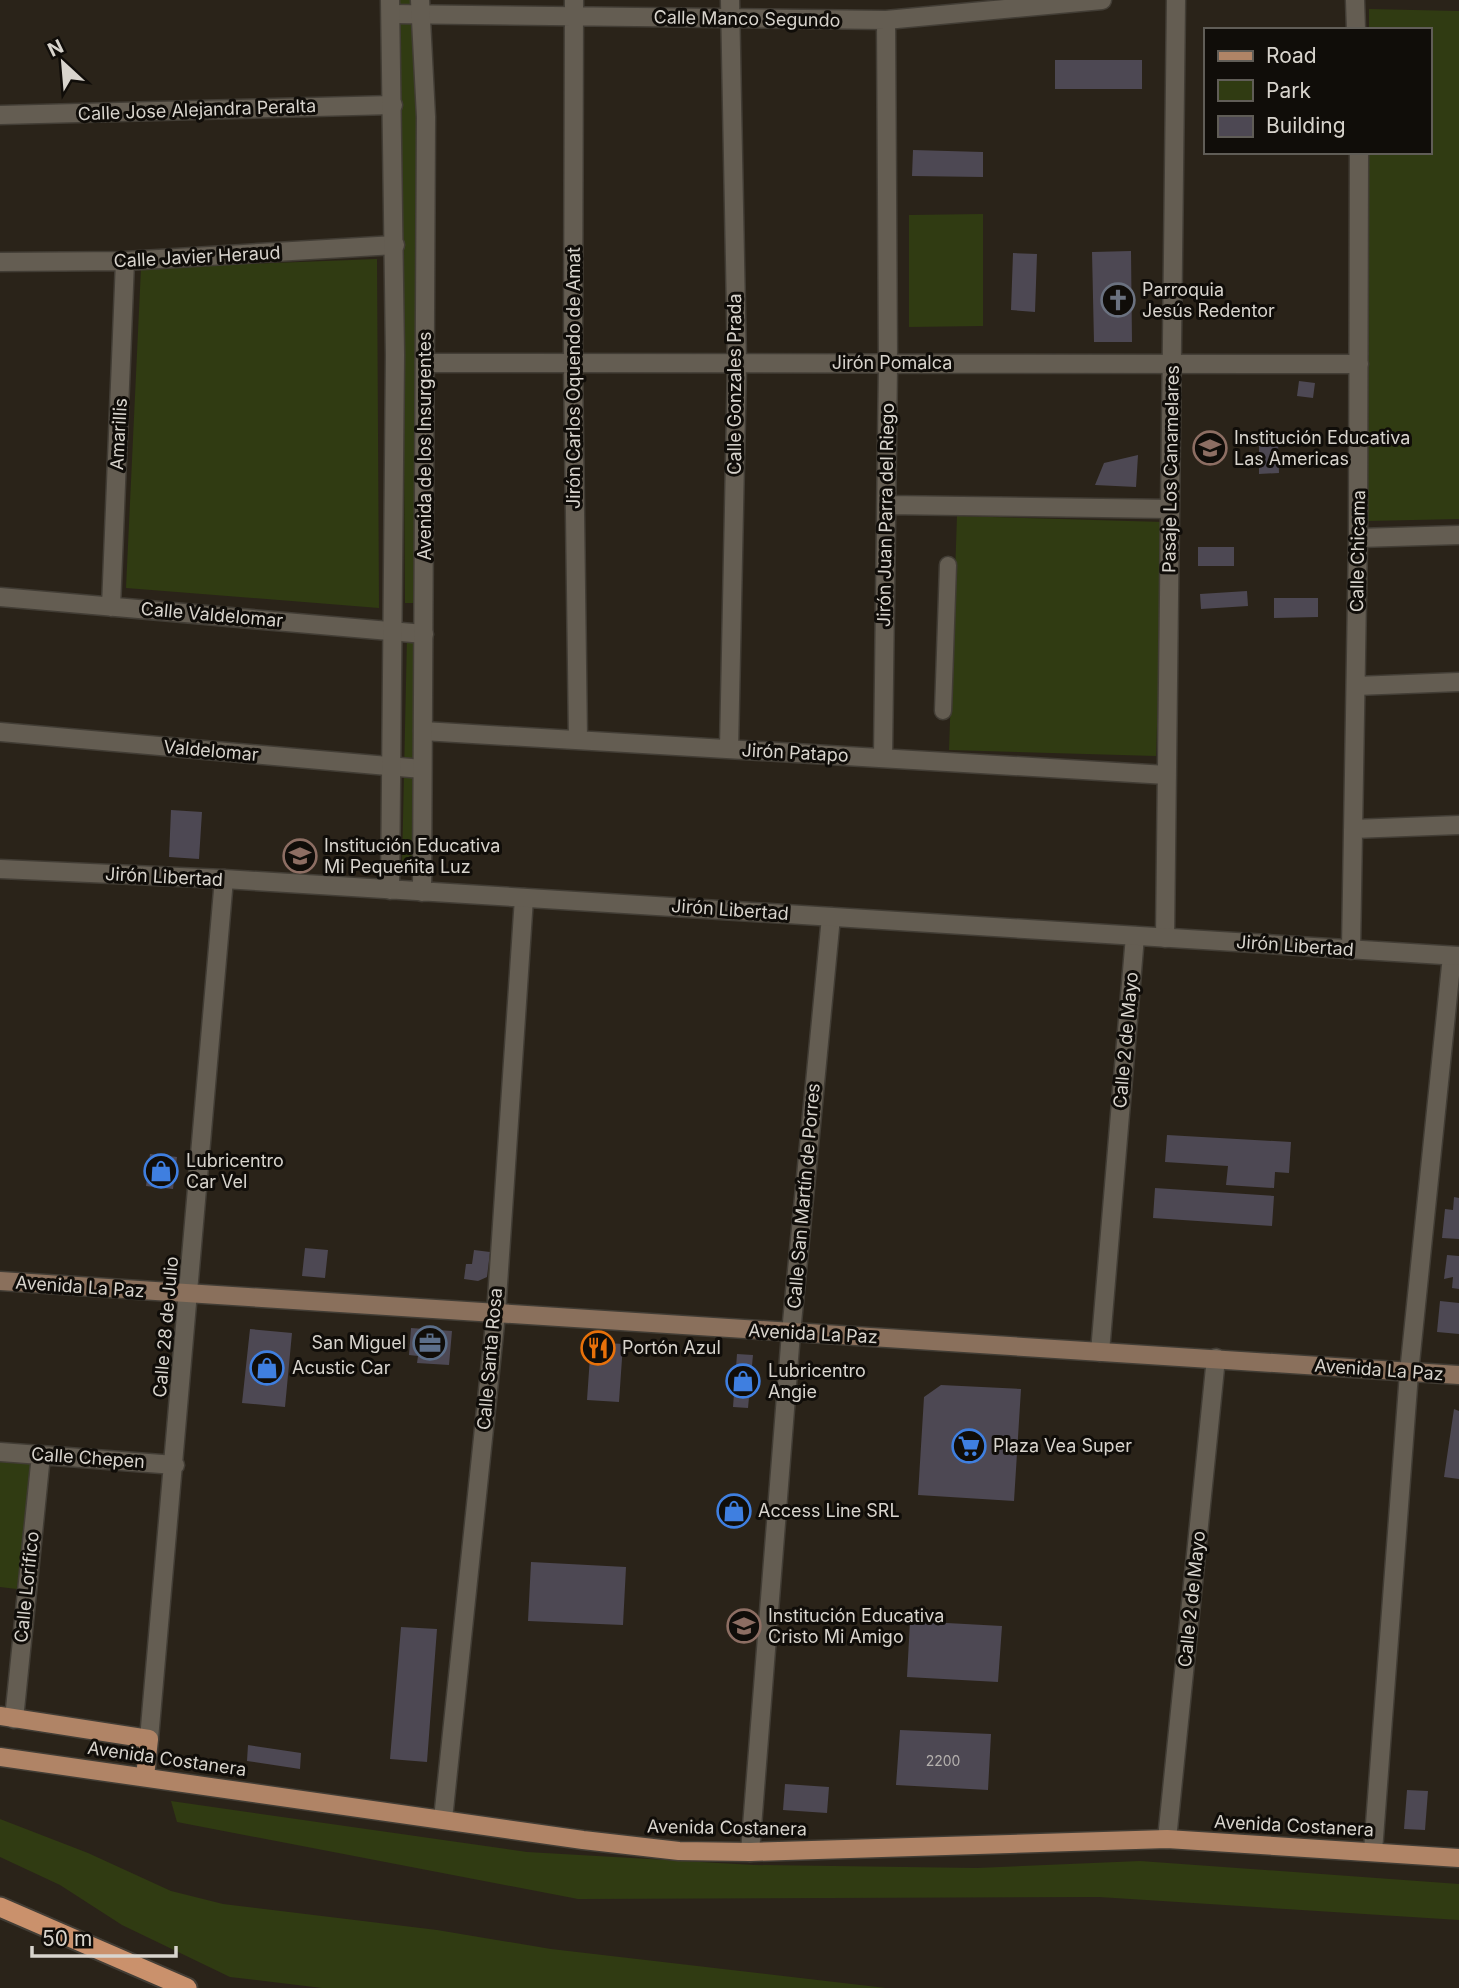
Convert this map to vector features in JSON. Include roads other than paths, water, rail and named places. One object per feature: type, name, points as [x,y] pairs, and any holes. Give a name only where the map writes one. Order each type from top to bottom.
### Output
[{"type":"highway","points":[[0,1907],[187,1988]]},
{"type":"main road","name":"Avenida La Paz","points":[[0,1281],[1459,1375]]},
{"type":"main road","name":"Avenida Costanera","points":[[7,1718],[149,1739]]},
{"type":"main road","name":"Calle 28 de Julio","points":[[145,1777],[149,1739]]},
{"type":"main road","name":"Avenida Costanera","points":[[0,1757],[652,1848],[750,1852],[1167,1839],[1459,1858]]},
{"type":"street","name":"Calle Gonzales Prada","points":[[729,749],[737,364],[730,0]]},
{"type":"street","name":"Calle Manco Segundo","points":[[390,7],[575,8],[730,19],[887,20],[1101,0]]},
{"type":"street","name":"Pasaje Los Canamelares","points":[[1165,938],[1176,0]]},
{"type":"street","points":[[1355,0],[1356,28]]},
{"type":"street","name":"Avenida de los Insurgentes","points":[[390,7],[394,245],[390,890]]},
{"type":"street","name":"Avenida de los Insurgentes","points":[[421,7],[426,117],[422,892]]},
{"type":"street","name":"Jirón Carlos Oquendo de Amat","points":[[575,8],[573,363],[578,740]]},
{"type":"street","name":"Jirón Juan Parra del Riego","points":[[883,758],[888,364],[887,20]]},
{"type":"street","name":"Calle Jose Alejandra Peralta","points":[[0,115],[393,105]]},
{"type":"street","name":"Calle Chicama","points":[[1351,950],[1359,537],[1359,154]]},
{"type":"street","name":"Calle Javier Heraud","points":[[0,262],[125,261],[394,245]]},
{"type":"street","name":"Amarillis","points":[[111,607],[125,261]]},
{"type":"street","name":"Jirón Pomalca","points":[[425,363],[1359,364]]},
{"type":"street","points":[[887,505],[1170,509]]},
{"type":"street","points":[[1359,537],[1459,534]]},
{"type":"street","points":[[943,710],[948,565]]},
{"type":"street","name":"Calle Valdelomar","points":[[0,597],[424,634]]},
{"type":"street","points":[[1356,686],[1459,682]]},
{"type":"street","name":"Jirón Patapo","points":[[423,731],[1167,775]]},
{"type":"street","name":"Valdelomar","points":[[0,732],[422,769]]},
{"type":"street","points":[[1353,829],[1459,825]]},
{"type":"street","name":"Jirón Libertad","points":[[0,869],[224,879],[1455,956]]},
{"type":"street","name":"Calle 28 de Julio","points":[[149,1739],[190,1295],[224,879]]},
{"type":"street","name":"Calle Santa Rosa","points":[[443,1819],[496,1314],[524,898]]},
{"type":"street","name":"Calle San Martín de Porres","points":[[750,1852],[791,1333],[831,917]]},
{"type":"street","name":"Calle 2 de Mayo","points":[[1100,1352],[1135,936]]},
{"type":"street","points":[[1373,1851],[1409,1373],[1455,956]]},
{"type":"street","name":"Calle 2 de Mayo","points":[[1167,1839],[1216,1358]]},
{"type":"street","name":"Calle Chepen","points":[[0,1452],[175,1465]]},
{"type":"street","name":"Calle Lorifico","points":[[7,1718],[41,1455]]},
{"type":"place","name":"Parroquia Jesús Redentor","points":[[1118,300]]},
{"type":"place","name":"Institución Educativa Las Americas","points":[[1210,448]]},
{"type":"place","name":"Institución Educativa Mi Pequeñita Luz","points":[[300,856]]},
{"type":"place","name":"Lubricentro Car Vel","points":[[161,1171]]},
{"type":"place","name":"San Miguel","points":[[430,1343]]},
{"type":"place","name":"Portón Azul","points":[[598,1348]]},
{"type":"place","name":"Acustic Car","points":[[267,1368]]},
{"type":"place","name":"Lubricentro Angie","points":[[743,1381]]},
{"type":"place","name":"Plaza Vea Super","points":[[969,1446]]},
{"type":"place","name":"Access Line SRL","points":[[734,1511]]},
{"type":"place","name":"Institución Educativa Cristo Mi Amigo","points":[[744,1626]]}]
